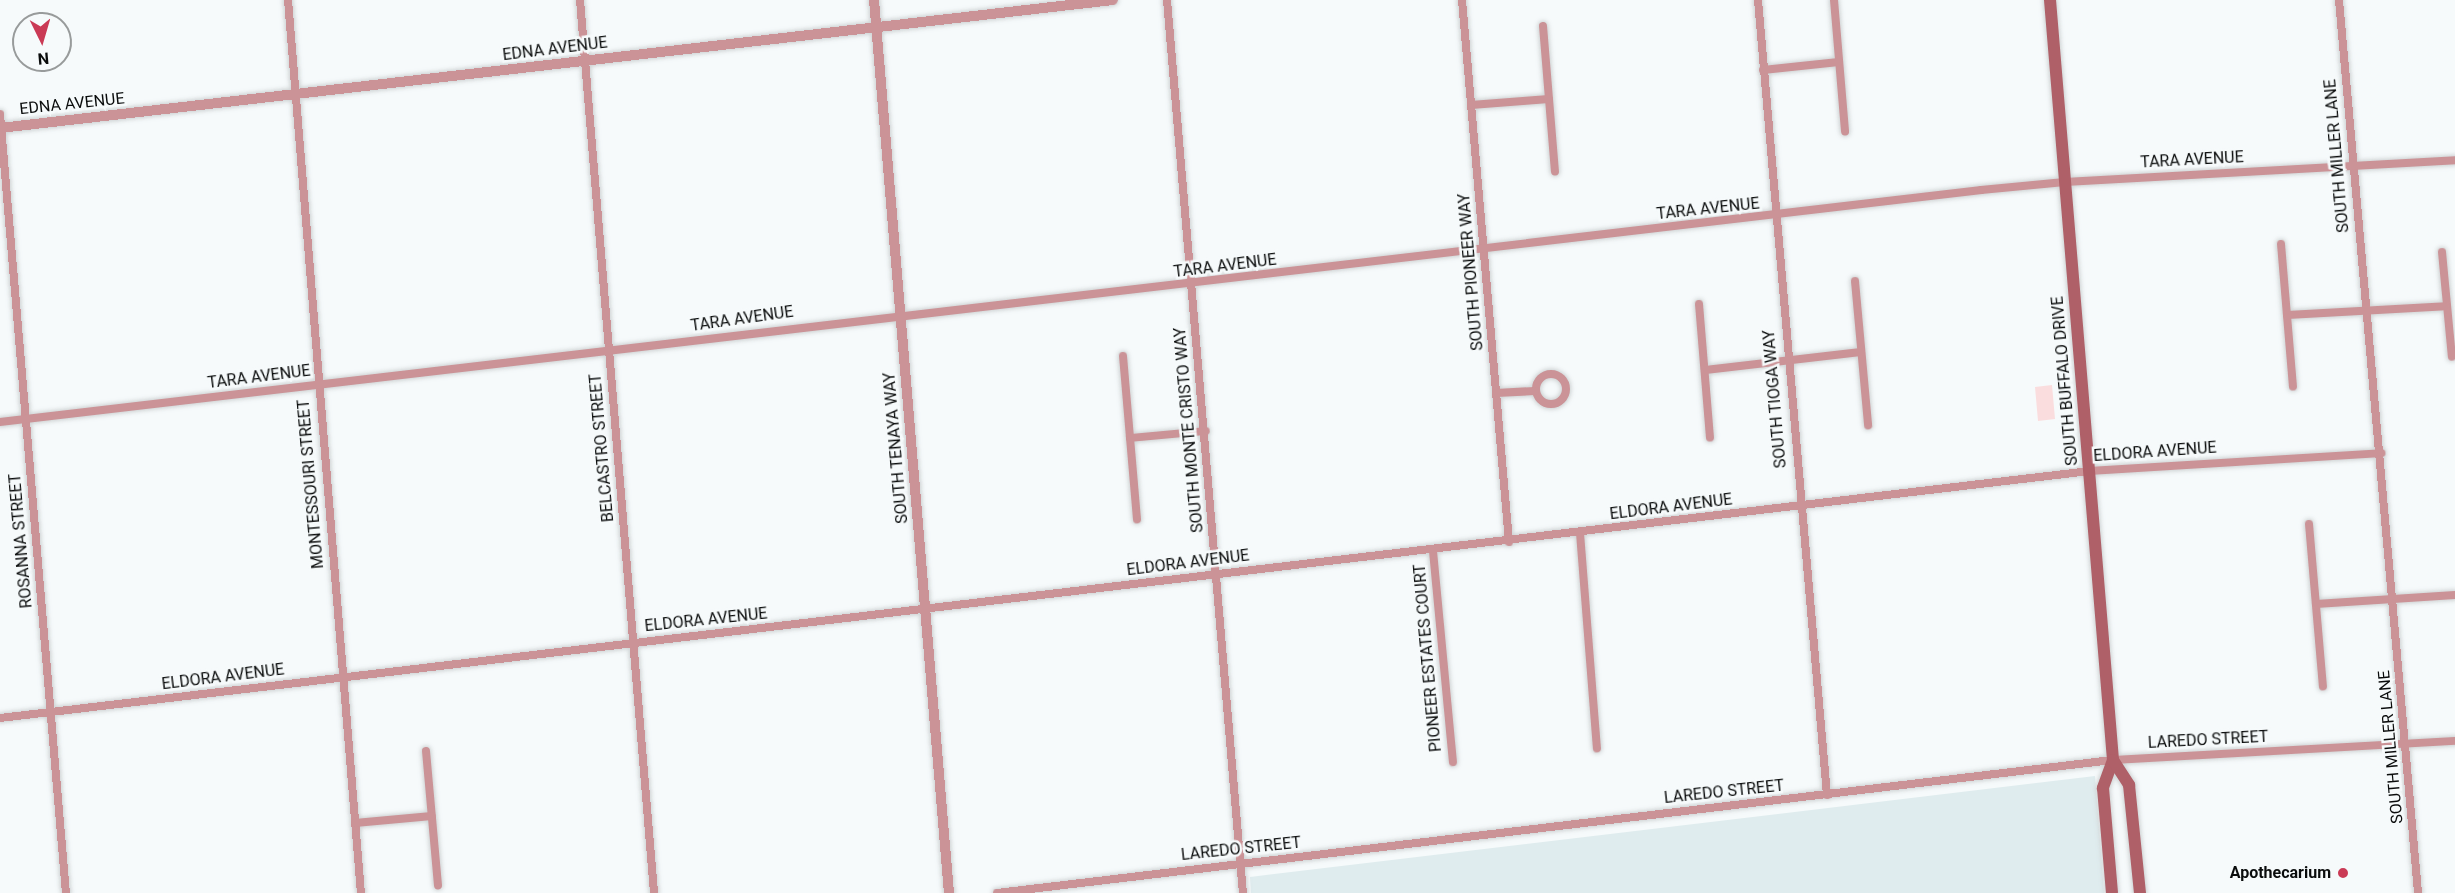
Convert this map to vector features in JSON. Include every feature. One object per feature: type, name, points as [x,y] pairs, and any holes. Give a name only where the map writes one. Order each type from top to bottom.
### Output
[{"type":"main road","name":"SOUTH BUFFALO DRIVE","points":[[2050,0],[2113,760],[2103,788],[2112,893]]},
{"type":"main road","name":"SOUTH BUFFALO DRIVE","points":[[2113,760],[2129,785],[2140,893]]},
{"type":"street","name":"MONTESSOURI STREET","points":[[288,0],[361,893]]},
{"type":"street","name":"BELCASTRO STREET","points":[[580,0],[654,893]]},
{"type":"street","name":"SOUTH TENAYA WAY","points":[[874,0],[949,893]]},
{"type":"street","name":"EDNA AVENUE","points":[[1,127],[1113,0]]},
{"type":"street","name":"SOUTH MONTE CRISTO WAY","points":[[1167,0],[1206,431],[1243,893]]},
{"type":"street","name":"SOUTH PIONEER WAY","points":[[1462,0],[1509,542]]},
{"type":"street","name":"SOUTH TIOGA WAY","points":[[1758,0],[1799,507],[1827,795]]},
{"type":"street","points":[[1834,0],[1845,132]]},
{"type":"street","name":"SOUTH MILLER LANE","points":[[2339,0],[2352,166],[2395,599],[2418,893]]},
{"type":"street","points":[[1543,26],[1555,172]]},
{"type":"street","points":[[1763,70],[1839,62]]},
{"type":"street","points":[[1471,105],[1549,99]]},
{"type":"street","name":"ROSANNA STREET","points":[[0,114],[66,893]]},
{"type":"street","name":"TARA AVENUE","points":[[0,422],[609,351],[821,323],[900,318],[1192,285],[2065,182],[2455,160]]},
{"type":"street","points":[[2281,244],[2293,386]]},
{"type":"street","points":[[2442,252],[2452,357]]},
{"type":"street","points":[[1856,281],[1868,425]]},
{"type":"street","points":[[1700,304],[1710,438]]},
{"type":"street","points":[[2287,315],[2446,306]]},
{"type":"street","points":[[1705,370],[1861,352]]},
{"type":"street","points":[[1123,356],[1137,519]]},
{"type":"street","points":[[1496,393],[1535,391]]},
{"type":"street","points":[[1130,438],[1206,431]]},
{"type":"street","name":"ELDORA AVENUE","points":[[0,718],[1509,542],[2089,471],[2381,453]]},
{"type":"street","points":[[2309,524],[2323,686]]},
{"type":"street","points":[[1580,533],[1597,748]]},
{"type":"street","name":"PIONEER ESTATES COURT","points":[[1433,550],[1453,762]]},
{"type":"street","points":[[2316,604],[2455,595]]},
{"type":"street","name":"LAREDO STREET","points":[[997,893],[2113,760],[2455,741]]},
{"type":"street","points":[[426,751],[438,885]]},
{"type":"street","points":[[355,823],[432,816]]},
{"type":"shaded area","points":[[2052,385],[2055,419],[2038,421],[2035,387]]},
{"type":"shaded area","points":[[2095,776],[2104,893],[1251,893],[1250,877]]},
{"type":"place","name":"Apothecarium","points":[[2343,873]]}]
